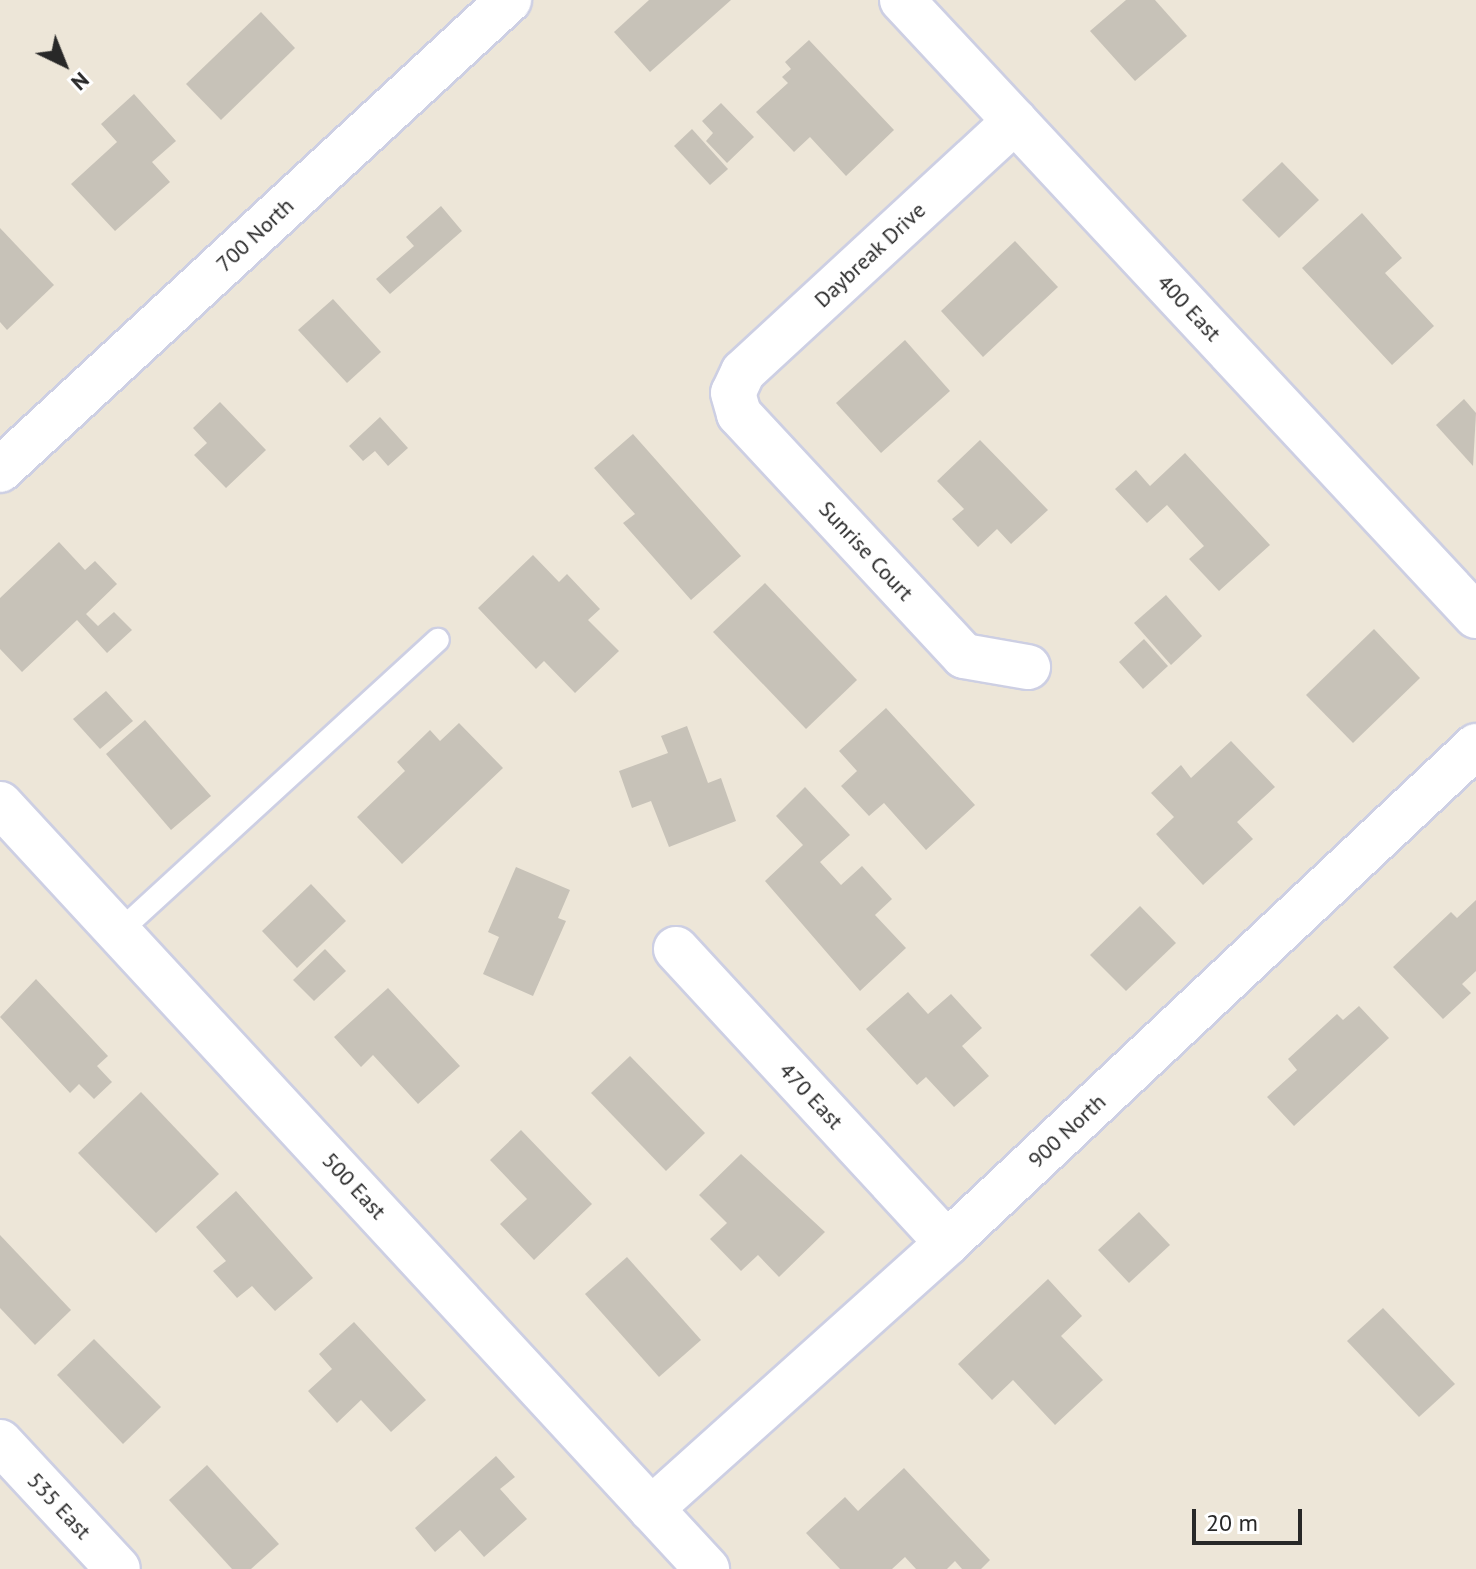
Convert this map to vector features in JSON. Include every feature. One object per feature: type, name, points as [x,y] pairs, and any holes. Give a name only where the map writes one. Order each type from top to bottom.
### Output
[{"type":"street","name":"700 North","points":[[0,470],[509,0]]},
{"type":"street","name":"400 East","points":[[902,0],[1476,616]]},
{"type":"street","name":"Daybreak Drive","points":[[733,393],[743,372],[1015,121]]},
{"type":"street","name":"Sunrise Court","points":[[733,393],[739,414],[964,656],[1028,667]]},
{"type":"street","name":"900 North","points":[[651,1509],[947,1243],[1476,746]]},
{"type":"street","name":"500 East","points":[[0,804],[707,1569]]},
{"type":"street","name":"470 East","points":[[676,949],[947,1243]]},
{"type":"street","name":"535 East","points":[[0,1442],[118,1569]]},
{"type":"lane","points":[[120,931],[438,640]]},
{"type":"building","points":[[649,0],[731,0],[650,72],[614,32]]},
{"type":"building","points":[[1126,0],[1155,0],[1187,36],[1135,81],[1090,31]]},
{"type":"building","points":[[261,12],[295,48],[221,120],[186,84]]},
{"type":"building","points":[[809,40],[894,130],[846,176],[810,137],[794,152],[756,112],[788,83],[782,77],[791,69],[785,62]]},
{"type":"building","points":[[134,94],[176,141],[152,162],[170,182],[115,231],[71,184],[117,142],[101,124]]},
{"type":"building","points":[[721,103],[754,137],[727,163],[706,141],[713,133],[702,121]]},
{"type":"building","points":[[692,129],[728,169],[710,185],[674,146]]},
{"type":"building","points":[[1282,162],[1319,200],[1279,238],[1242,200]]},
{"type":"building","points":[[441,206],[462,231],[390,294],[376,279],[414,246],[406,237]]},
{"type":"building","points":[[1362,213],[1402,258],[1385,273],[1434,326],[1392,365],[1302,268]]},
{"type":"building","points":[[0,228],[54,285],[7,330],[0,322]]},
{"type":"building","points":[[1015,241],[1058,287],[983,357],[941,311]]},
{"type":"building","points":[[333,299],[381,352],[347,383],[298,330]]},
{"type":"building","points":[[905,340],[950,391],[881,453],[836,403]]},
{"type":"building","points":[[1464,399],[1476,413],[1473,466],[1436,425]]},
{"type":"building","points":[[220,402],[266,450],[226,488],[194,455],[207,443],[193,428]]},
{"type":"building","points":[[380,417],[408,448],[388,466],[375,451],[363,461],[349,446]]},
{"type":"building","points":[[633,434],[741,556],[691,600],[623,523],[635,514],[594,468]]},
{"type":"building","points":[[980,440],[1048,510],[1011,544],[997,529],[978,547],[952,519],[964,509],[937,481]]},
{"type":"building","points":[[1185,453],[1270,545],[1219,591],[1189,559],[1204,546],[1167,505],[1147,523],[1115,489],[1136,470],[1150,486]]},
{"type":"building","points":[[59,542],[85,570],[95,561],[117,584],[86,614],[98,626],[114,612],[132,630],[107,653],[77,620],[22,672],[0,649],[0,598]]},
{"type":"building","points":[[533,555],[559,582],[567,574],[600,609],[588,620],[619,651],[575,693],[544,661],[536,669],[478,608]]},
{"type":"building","points":[[765,583],[857,680],[806,729],[713,632]]},
{"type":"building","points":[[1166,595],[1202,636],[1171,665],[1134,623]]},
{"type":"building","points":[[1374,629],[1420,678],[1353,743],[1306,695]]},
{"type":"building","points":[[1144,639],[1168,666],[1143,689],[1119,662]]},
{"type":"building","points":[[106,691],[133,721],[100,749],[73,719]]},
{"type":"building","points":[[886,708],[975,805],[926,850],[884,803],[869,816],[841,786],[857,771],[839,751]]},
{"type":"building","points":[[145,720],[211,796],[171,830],[106,754]]},
{"type":"building","points":[[459,723],[503,768],[402,864],[357,817],[405,771],[397,762],[430,730],[440,741]]},
{"type":"building","points":[[687,726],[708,783],[721,778],[736,821],[669,847],[651,801],[632,808],[619,771],[668,753],[661,736]]},
{"type":"building","points":[[1231,741],[1275,787],[1237,822],[1253,839],[1203,885],[1156,834],[1174,817],[1151,793],[1181,765],[1191,778]]},
{"type":"building","points":[[805,787],[850,835],[820,862],[841,885],[862,866],[892,899],[875,915],[906,948],[860,991],[765,881],[803,845],[776,816]]},
{"type":"building","points":[[516,867],[570,890],[558,918],[566,921],[533,996],[483,974],[499,937],[488,932]]},
{"type":"building","points":[[311,884],[346,921],[297,968],[262,931]]},
{"type":"building","points":[[1476,900],[1476,971],[1462,984],[1471,993],[1443,1019],[1393,967],[1451,912],[1457,918]]},
{"type":"building","points":[[1140,906],[1176,943],[1126,991],[1090,955]]},
{"type":"building","points":[[325,949],[346,971],[314,1001],[293,980]]},
{"type":"building","points":[[36,979],[108,1056],[97,1066],[112,1082],[94,1099],[79,1084],[70,1093],[0,1017]]},
{"type":"building","points":[[388,988],[460,1066],[418,1104],[373,1055],[361,1067],[334,1037]]},
{"type":"building","points":[[908,992],[928,1014],[951,994],[982,1028],[962,1046],[989,1076],[954,1107],[926,1077],[917,1085],[866,1029]]},
{"type":"building","points":[[1359,1006],[1389,1038],[1294,1126],[1267,1097],[1297,1070],[1288,1059],[1337,1014],[1343,1020]]},
{"type":"building","points":[[630,1056],[705,1133],[666,1171],[591,1093]]},
{"type":"building","points":[[141,1092],[219,1174],[156,1233],[78,1153]]},
{"type":"building","points":[[521,1130],[592,1204],[534,1260],[500,1224],[527,1199],[490,1160]]},
{"type":"building","points":[[741,1154],[825,1232],[779,1277],[758,1255],[741,1271],[710,1239],[727,1223],[699,1195]]},
{"type":"building","points":[[236,1191],[313,1278],[275,1311],[252,1286],[237,1298],[213,1271],[226,1261],[196,1227]]},
{"type":"building","points":[[1139,1212],[1170,1245],[1129,1283],[1098,1250]]},
{"type":"building","points":[[0,1235],[71,1310],[35,1345],[0,1308]]},
{"type":"building","points":[[627,1257],[701,1340],[659,1377],[585,1294]]},
{"type":"building","points":[[1048,1279],[1082,1316],[1061,1336],[1103,1380],[1055,1425],[1013,1380],[992,1400],[958,1364]]},
{"type":"building","points":[[1383,1308],[1455,1384],[1419,1417],[1347,1341]]},
{"type":"building","points":[[354,1322],[426,1400],[391,1432],[361,1400],[337,1423],[308,1391],[332,1369],[319,1354]]},
{"type":"building","points":[[94,1339],[161,1407],[123,1444],[57,1375]]},
{"type":"building","points":[[496,1456],[515,1477],[500,1489],[527,1519],[484,1557],[460,1530],[435,1552],[415,1528]]},
{"type":"building","points":[[207,1465],[279,1544],[251,1569],[232,1569],[169,1500]]},
{"type":"building","points":[[904,1468],[990,1560],[981,1569],[962,1569],[955,1561],[947,1569],[916,1569],[905,1557],[892,1569],[840,1569],[806,1533],[845,1497],[858,1511]]}]
